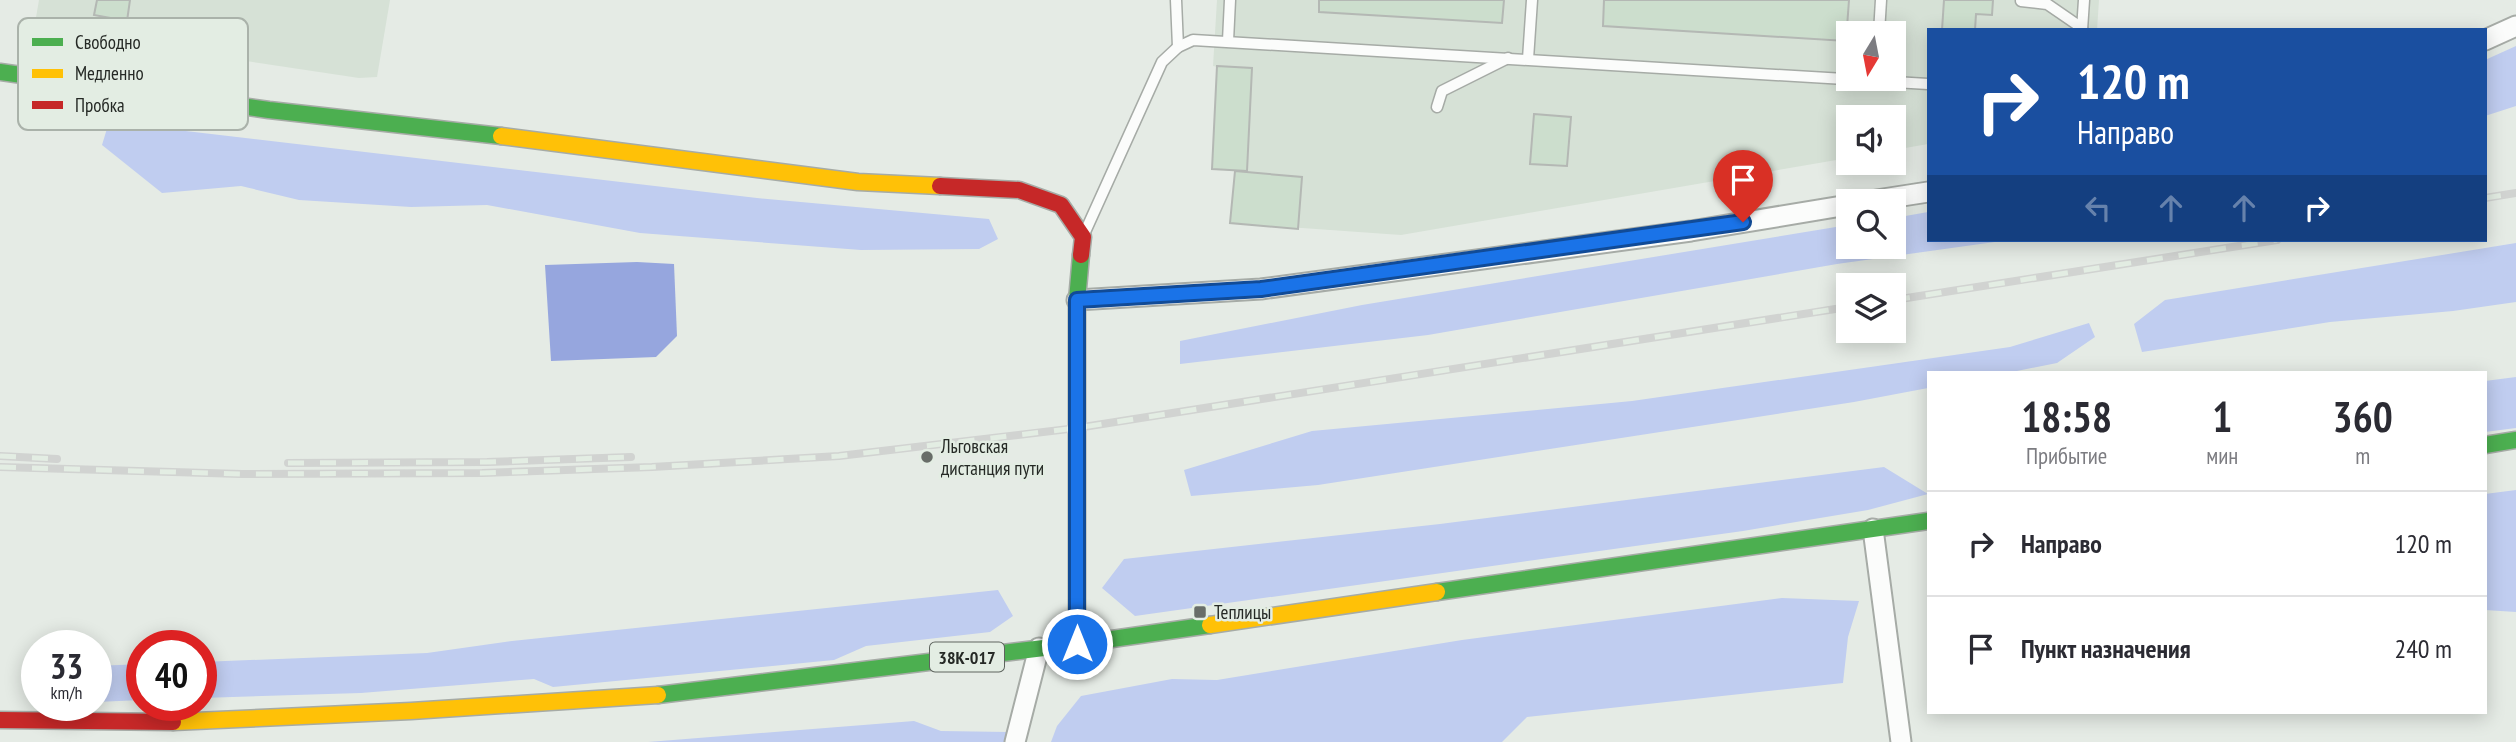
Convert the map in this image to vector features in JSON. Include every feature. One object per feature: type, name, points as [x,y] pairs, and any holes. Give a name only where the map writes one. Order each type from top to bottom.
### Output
[{"type":"main road","points":[[0,72],[18,75]]},
{"type":"main road","points":[[248,107],[600,148],[858,182],[1019,190],[1061,205],[1083,237],[1077,300],[1077,644]]},
{"type":"main road","points":[[2487,445],[2516,440]]},
{"type":"main road","name":"38К-017","points":[[0,720],[145,723],[411,711],[622,697],[1077,644],[1927,521]]},
{"type":"street","points":[[2487,39],[2516,26]]},
{"type":"street","points":[[1906,195],[1927,192]]},
{"type":"street","points":[[1077,300],[1261,289],[1691,231],[1836,207]]},
{"type":"street","points":[[1873,529],[1901,742]]},
{"type":"street","points":[[1015,742],[1039,648]]},
{"type":"lane","points":[[1176,0],[1178,47]]},
{"type":"lane","points":[[1228,41],[1230,0]]},
{"type":"lane","points":[[1528,59],[1532,0]]},
{"type":"lane","points":[[1880,21],[1881,0]]},
{"type":"lane","points":[[2082,28],[2084,0]]},
{"type":"lane","points":[[2021,1],[2047,4],[2081,28]]},
{"type":"lane","points":[[1083,237],[1162,62],[1178,47],[1193,40],[1836,78]]},
{"type":"lane","points":[[1437,107],[1442,90],[1508,58]]},
{"type":"lane","points":[[1906,82],[1927,84]]},
{"type":"shaded area","points":[[39,0],[390,0],[377,77],[359,78],[248,61],[248,18],[36,18]]},
{"type":"shaded area","points":[[1217,0],[2099,0],[2097,28],[1927,28],[1927,144],[1906,148],[1906,105],[1836,105],[1836,160],[1401,235],[1230,223],[1235,171],[1212,169]]},
{"type":"shaded area","points":[[2516,46],[2516,106],[2487,115],[2487,59]]},
{"type":"shaded area","points":[[107,130],[177,130],[757,198],[989,219],[998,239],[979,249],[861,250],[640,233],[487,205],[411,207],[299,200],[241,186],[162,193],[102,145]]},
{"type":"shaded area","points":[[1927,212],[1927,242],[1995,242],[1906,254],[1906,216]]},
{"type":"shaded area","points":[[1836,227],[1836,259],[1873,259],[1428,335],[1180,364],[1180,341],[1362,305]]},
{"type":"shaded area","points":[[2516,243],[2516,302],[2453,311],[2330,322],[2142,352],[2134,324],[2165,300]]},
{"type":"shaded area","points":[[637,262],[674,264],[677,336],[656,357],[551,361],[545,265]]},
{"type":"shaded area","points":[[2089,323],[2095,337],[2057,363],[2017,371],[1927,371],[1927,388],[1854,402],[1318,485],[1191,496],[1184,470],[1312,431],[1632,401],[2010,347]]},
{"type":"shaded area","points":[[2516,377],[2516,428],[2487,432],[2487,381]]},
{"type":"shaded area","points":[[1884,467],[1927,493],[1868,510],[1743,531],[1135,616],[1102,588],[1124,559],[1440,524]]},
{"type":"shaded area","points":[[2516,490],[2516,612],[2487,610],[2487,494]]},
{"type":"shaded area","points":[[998,590],[1013,616],[990,632],[866,646],[834,660],[553,687],[534,679],[361,693],[217,698],[217,661],[427,653],[512,641]]},
{"type":"shaded area","points":[[1782,598],[1859,601],[1848,637],[1843,683],[1527,717],[1502,742],[1051,742],[1057,726],[1081,696],[1172,679],[1217,680],[1462,640]]},
{"type":"shaded area","points":[[112,665],[126,665],[126,701],[112,701]]},
{"type":"shaded area","points":[[914,721],[941,731],[1008,732],[1005,742],[648,742]]},
{"type":"building","points":[[97,0],[130,0],[127,18],[94,15]]},
{"type":"building","points":[[1319,0],[1504,0],[1502,23],[1319,12]]},
{"type":"building","points":[[1604,0],[1849,0],[1847,21],[1836,21],[1836,40],[1603,26]]},
{"type":"building","points":[[1944,0],[1993,0],[1992,15],[1976,14],[1975,28],[1942,28]]},
{"type":"building","points":[[1217,66],[1252,68],[1247,171],[1212,169]]},
{"type":"building","points":[[1534,114],[1571,117],[1567,166],[1530,164]]},
{"type":"building","points":[[1235,171],[1302,177],[1298,229],[1230,223]]},
{"type":"railway","points":[[2487,198],[2516,193]]},
{"type":"railway","points":[[1906,298],[2264,242]]},
{"type":"railway","points":[[0,467],[242,474],[482,473],[839,456],[1077,428],[1836,309]]},
{"type":"railway","points":[[0,456],[57,459]]},
{"type":"railway","points":[[288,463],[487,462],[631,457]]},
{"type":"traffic: fast","points":[[0,72],[18,75]]},
{"type":"traffic: fast","points":[[248,107],[501,136]]},
{"type":"traffic: fast","points":[[1077,644],[1077,300],[1081,255]]},
{"type":"traffic: fast","points":[[2487,445],[2516,440]]},
{"type":"traffic: fast","points":[[1437,592],[1927,521]]},
{"type":"traffic: fast","points":[[658,695],[1077,644],[1210,625]]},
{"type":"traffic: slow","points":[[501,136],[858,182],[940,186]]},
{"type":"traffic: slow","points":[[1210,625],[1437,592]]},
{"type":"traffic: slow","points":[[173,722],[411,711],[658,695]]},
{"type":"traffic: jam","points":[[940,186],[1019,190],[1061,205],[1083,237],[1081,255]]},
{"type":"traffic: jam","points":[[0,720],[173,722]]},
{"type":"place","name":"Льговская дистанция пути","points":[[927,457]]},
{"type":"place","name":"Теплицы","points":[[1200,612]]},
{"type":"route","points":[[1077,644],[1077,300],[1261,289],[1743,222]]}]
